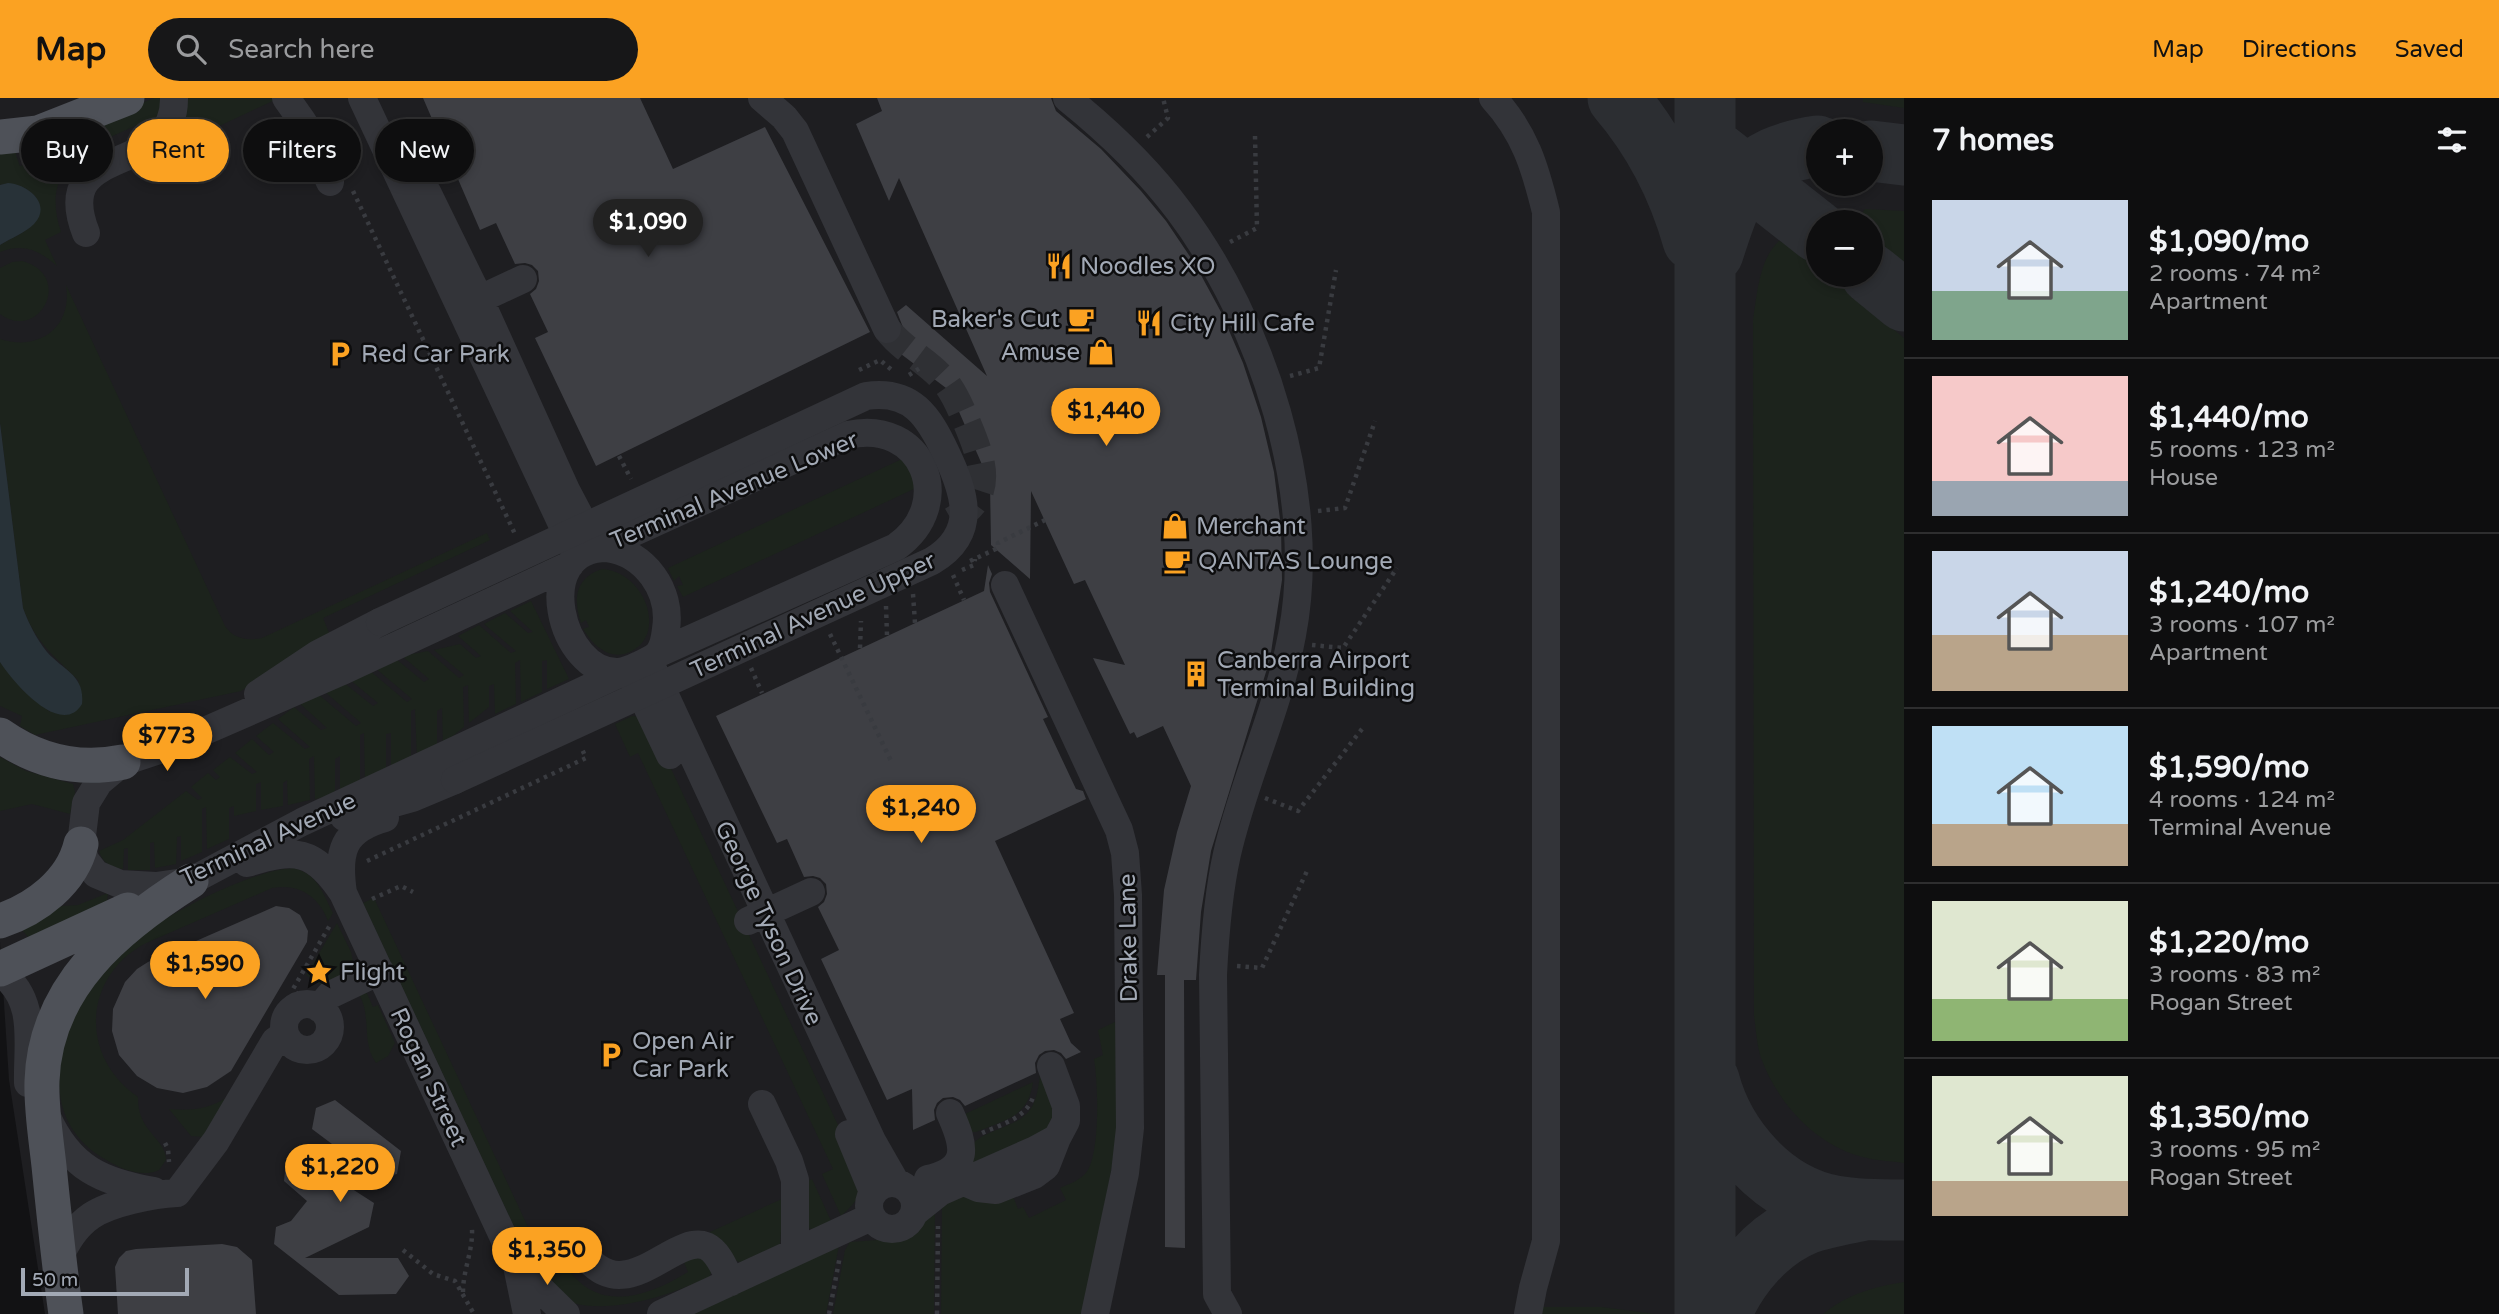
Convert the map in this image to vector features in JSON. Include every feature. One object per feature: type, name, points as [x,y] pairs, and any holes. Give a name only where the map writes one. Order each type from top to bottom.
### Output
[{"type":"main road","points":[[0,137],[38,133],[127,98]]},
{"type":"main road","points":[[0,735],[29,752],[63,763],[98,766],[122,762]]},
{"type":"main road","points":[[0,921],[29,908],[59,883],[74,864],[81,844]]},
{"type":"main road","points":[[0,971],[191,881]]},
{"type":"main road","points":[[66,1314],[43,1109],[41,1083],[45,1053],[59,1009],[92,958],[129,923],[191,881]]},
{"type":"street","points":[[86,233],[79,210],[79,197],[85,184],[102,168],[148,147],[163,135],[172,119],[174,98]]},
{"type":"street","points":[[286,98],[340,183]]},
{"type":"street","points":[[362,98],[470,303]]},
{"type":"street","points":[[382,98],[470,303],[586,555]]},
{"type":"street","points":[[762,98],[784,117],[794,131],[887,329]]},
{"type":"street","points":[[1067,98],[1108,132],[1140,166],[1178,210],[1210,257],[1263,369],[1284,434],[1292,476],[1298,550],[1296,609],[1292,634],[1273,714],[1227,853],[1219,891],[1215,934],[1213,975],[1217,1280],[1219,1300],[1228,1314]]},
{"type":"street","points":[[1493,98],[1506,112],[1526,144],[1546,212],[1546,1241],[1528,1314]]},
{"type":"street","points":[[470,303],[523,279]]},
{"type":"street","name":"Terminal Avenue Upper","points":[[194,735],[318,654],[380,622],[857,399],[873,395],[891,396],[908,402],[926,416],[957,476],[964,496],[963,520],[956,537],[946,550],[932,561],[444,785]]},
{"type":"street","name":"Terminal Avenue Lower","points":[[586,555],[838,439],[866,432],[888,435],[901,441],[922,466],[928,483],[927,507],[910,536],[896,547],[640,664]]},
{"type":"street","points":[[910,536],[946,524]]},
{"type":"street","points":[[81,844],[82,817],[88,798],[99,782],[122,762],[194,735],[340,672],[586,555],[613,549],[631,555],[642,563],[657,582],[665,602],[667,621],[663,644],[640,664],[606,671],[579,650],[568,634],[562,619],[562,581],[586,555]]},
{"type":"street","name":"Drake Lane","points":[[1005,585],[1119,830],[1125,853],[1128,895],[1129,1128],[1125,1173],[1094,1314]]},
{"type":"street","name":"Terminal Avenue","points":[[81,844],[89,868],[106,880],[136,886],[191,881],[302,822],[640,664]]},
{"type":"street","name":"George Tyson Drive","points":[[640,664],[756,917],[877,1152],[885,1194],[907,1188],[927,1216]]},
{"type":"street","points":[[248,850],[444,785]]},
{"type":"street","points":[[353,898],[341,858],[352,835],[366,824],[411,810],[444,785]]},
{"type":"street","name":"Rogan Street","points":[[191,881],[270,855],[295,853],[309,857],[322,866],[353,898],[380,971],[517,1266],[527,1314]]},
{"type":"street","points":[[756,917],[811,892]]},
{"type":"street","points":[[0,971],[17,990],[27,1013],[30,1030],[29,1102],[37,1177],[44,1191],[52,1198],[68,1204],[135,1200]]},
{"type":"street","points":[[313,1006],[328,1018],[330,1028],[327,1038],[320,1046],[310,1050],[300,1049],[288,1041],[284,1024],[287,1016],[296,1007],[313,1006],[380,971]]},
{"type":"street","points":[[166,1181],[177,1193],[210,1150],[275,1041],[285,1034]]},
{"type":"street","points":[[885,1194],[883,1227],[899,1229],[927,1216],[937,1194],[1057,1138],[1065,1125],[1067,1110],[1063,1095],[1043,1075]]},
{"type":"street","points":[[762,1104],[780,1141],[794,1180],[796,1251]]},
{"type":"street","points":[[43,1109],[61,1144],[86,1169],[118,1184],[166,1181]]},
{"type":"street","points":[[661,1314],[846,1228],[885,1194],[950,1171],[958,1163],[963,1144],[950,1113]]},
{"type":"street","points":[[58,1260],[75,1230],[91,1216],[135,1200],[166,1181]]},
{"type":"street","points":[[581,1250],[597,1270],[622,1277],[653,1267],[685,1248],[702,1245],[716,1254],[731,1282]]},
{"type":"street","name":"Rogan Street","points":[[517,1266],[566,1314]]},
{"type":"path","points":[[1139,145],[1168,118],[1163,98]]},
{"type":"path","points":[[1220,248],[1257,228],[1255,136]]},
{"type":"path","points":[[340,183],[525,554]]},
{"type":"path","points":[[1279,379],[1319,369],[1336,270]]},
{"type":"path","points":[[856,372],[880,360],[895,372]]},
{"type":"path","points":[[903,379],[920,369]]},
{"type":"path","points":[[1317,511],[1345,508],[1375,421]]},
{"type":"path","points":[[943,579],[974,565],[975,553]]},
{"type":"path","points":[[1309,645],[1343,649],[1397,568]]},
{"type":"path","points":[[953,575],[964,600]]},
{"type":"path","points":[[904,597],[923,589]]},
{"type":"path","points":[[913,593],[915,623]]},
{"type":"path","points":[[878,609],[895,601]]},
{"type":"path","points":[[886,605],[887,635]]},
{"type":"path","points":[[850,621],[861,617],[860,648]]},
{"type":"path","points":[[827,626],[892,763]]},
{"type":"path","points":[[819,635],[830,630],[842,656]]},
{"type":"path","points":[[762,663],[751,668],[762,693]]},
{"type":"path","points":[[1263,797],[1298,811],[1362,729]]},
{"type":"path","points":[[361,864],[586,758],[578,740]]},
{"type":"path","points":[[1230,966],[1262,968],[1307,871]]},
{"type":"path","points":[[353,898],[401,886],[412,892]]},
{"type":"path","points":[[313,1006],[293,989],[332,923]]},
{"type":"path","points":[[972,1138],[1025,1112],[1043,1075]]},
{"type":"path","points":[[165,1143],[170,1158],[166,1181]]},
{"type":"path","points":[[927,1216],[937,1314]]},
{"type":"path","points":[[463,1292],[464,1271],[472,1244],[471,1224]]},
{"type":"path","points":[[829,1314],[846,1228]]},
{"type":"path","points":[[403,1250],[433,1274],[455,1281],[474,1314]]},
{"type":"shaded area","points":[[0,98],[1904,98],[1904,1314],[45,1314],[9,1080],[0,942]]},
{"type":"shaded area","points":[[154,98],[166,98],[155,119],[127,119],[127,130],[113,136],[113,119],[105,119]]},
{"type":"shaded area","points":[[181,98],[277,99],[229,122],[229,119],[174,119]]},
{"type":"shaded area","points":[[1863,98],[1904,98],[1904,108],[1863,102]]},
{"type":"shaded area","points":[[17,149],[21,182],[60,182],[56,208],[61,232],[45,240],[57,266],[44,256],[23,248],[0,252],[0,245],[31,227],[39,215],[40,207],[32,193],[17,185],[0,185],[0,150]]},
{"type":"shaded area","points":[[8,183],[30,191],[41,209],[34,224],[0,245],[0,185]]},
{"type":"shaded area","points":[[1865,209],[1904,211],[1904,275],[1883,257],[1883,210]]},
{"type":"shaded area","points":[[1779,241],[1795,247],[1806,256],[1806,287],[1842,287],[1904,338],[1904,1163],[1871,1159],[1849,1152],[1816,1134],[1789,1107],[1768,1075],[1757,1037],[1754,1016],[1753,320],[1763,267]]},
{"type":"shaded area","points":[[22,261],[38,268],[46,279],[49,292],[46,304],[38,314],[27,320],[14,321],[0,314],[0,268]]},
{"type":"shaded area","points":[[66,285],[225,626],[232,634],[246,639],[262,638],[487,533],[490,540],[323,618],[329,633],[241,691],[35,735],[20,726],[22,716],[0,706],[0,662],[28,694],[50,712],[79,681],[40,640],[23,608],[0,423],[0,339],[28,342],[50,333],[64,313]]},
{"type":"shaded area","points":[[0,423],[23,608],[43,647],[72,674],[80,686],[82,704],[73,713],[62,715],[38,703],[15,682],[0,662]]},
{"type":"shaded area","points":[[902,459],[912,470],[916,488],[683,597],[677,586],[683,585],[679,576],[674,581],[668,568]]},
{"type":"shaded area","points":[[602,569],[622,575],[631,581],[648,609],[648,631],[645,638],[635,649],[622,654],[608,653],[593,642],[583,629],[589,627],[586,620],[581,623],[577,606],[581,584]]},
{"type":"shaded area","points":[[531,601],[569,679],[547,689],[547,660],[542,661],[542,692],[521,702],[520,660],[515,663],[516,704],[495,714],[494,684],[489,686],[489,707],[469,723],[468,685],[463,687],[464,727],[443,744],[442,708],[437,711],[437,748],[417,758],[415,709],[411,711],[411,760],[391,770],[391,733],[386,734],[386,772],[365,782],[364,733],[360,735],[360,784],[340,794],[340,756],[335,759],[335,795],[315,799],[314,756],[309,759],[310,800],[288,805],[287,780],[283,783],[283,806],[261,810],[261,782],[256,784],[256,811],[234,816],[234,806],[229,808],[229,839],[207,849],[206,807],[202,809],[202,852],[181,861],[181,836],[177,837],[176,864],[155,868],[154,842],[150,843],[150,870],[128,870],[128,848],[124,849],[123,869],[111,866],[103,859],[99,851],[123,840],[186,791],[198,800],[202,798],[191,787],[208,773],[216,780],[220,777],[213,770],[230,757],[252,774],[257,772],[235,753],[252,739],[269,755],[274,752],[256,736],[273,723],[305,749],[310,747],[278,719],[294,707],[321,730],[327,728],[299,703],[318,694],[356,726],[361,723],[324,691],[343,682],[373,706],[378,703],[349,679],[369,670],[407,702],[412,699],[374,667],[395,658],[424,682],[429,679],[402,656],[428,651],[459,678],[464,675],[434,650],[460,644],[476,658],[481,656],[458,636],[479,625],[511,653],[516,651],[484,624],[505,613],[528,633],[533,632],[510,611]]},
{"type":"shaded area","points":[[632,716],[643,717],[659,743],[853,1157],[859,1184],[858,1196],[841,1216],[822,1174],[833,1169],[638,753],[630,757],[615,724]]},
{"type":"shaded area","points":[[0,757],[26,771],[73,784],[75,792],[70,814],[32,804],[0,811]]},
{"type":"shaded area","points":[[293,868],[314,879],[318,885],[333,913],[328,921],[319,905],[306,893],[290,888],[272,888],[144,944],[124,959],[109,977],[100,997],[96,1019],[98,1040],[106,1061],[119,1080],[138,1097],[142,1119],[165,1152],[166,1160],[159,1170],[146,1173],[126,1169],[108,1161],[81,1140],[65,1115],[59,1086],[62,1056],[71,1026],[86,996],[104,970],[125,948],[159,923],[229,886],[274,871]]},
{"type":"shaded area","points":[[108,893],[107,901],[29,938],[21,929],[47,907],[78,905]]},
{"type":"shaded area","points":[[374,898],[551,1276],[568,1269],[581,1283],[595,1292],[625,1296],[657,1288],[688,1272],[682,1258],[700,1250],[712,1271],[709,1277],[642,1301],[589,1306],[567,1299],[530,1261],[363,903]]},
{"type":"shaded area","points":[[337,923],[351,952],[355,972],[324,987],[306,975]]},
{"type":"shaded area","points":[[367,993],[373,1007],[378,1005],[395,1043],[388,1056],[376,1063],[369,1047],[365,1012],[359,994]]},
{"type":"shaded area","points":[[1121,1019],[1120,1126],[1083,1314],[941,1314],[942,1205],[946,1197],[1012,1194],[1018,1209],[1023,1207],[1029,1218],[1066,1200],[1060,1188],[1085,1174],[1094,1152],[1097,1084],[1094,1059],[1103,1055],[1098,1030]]},
{"type":"shaded area","points":[[1040,1075],[1055,1103],[1050,1128],[968,1172],[971,1151],[978,1139],[1025,1116],[1035,1101]]},
{"type":"shaded area","points":[[1033,1082],[1026,1103],[1014,1116],[971,1132],[963,1115]]},
{"type":"shaded area","points":[[229,1096],[204,1137],[191,1136],[169,1109],[200,1108]]},
{"type":"shaded area","points":[[812,1179],[831,1221],[812,1229],[809,1228],[806,1182]]},
{"type":"shaded area","points":[[784,1198],[780,1244],[741,1263],[723,1251],[710,1232]]},
{"type":"shaded area","points":[[935,1210],[934,1314],[833,1314],[845,1250],[850,1242],[905,1238],[916,1231]]},
{"type":"shaded area","points":[[839,1245],[826,1314],[691,1314]]},
{"type":"shaded area","points":[[1904,1282],[1904,1314],[1823,1314],[1861,1292]]},
{"type":"shaded area","points":[[1537,1307],[1602,1307],[1655,1314],[1533,1314]]},
{"type":"building","points":[[423,98],[640,98],[673,169],[765,127],[870,332],[596,466],[535,338],[548,332],[530,294],[539,281],[538,271],[532,265],[515,264],[496,223],[480,230],[459,182],[474,182],[474,119],[432,119]]},
{"type":"building","name":"Canberra Airport Terminal Building","points":[[877,98],[1051,98],[1056,111],[1101,149],[1141,191],[1166,221],[1195,264],[1221,312],[1243,363],[1261,417],[1274,472],[1281,527],[1282,580],[1270,659],[1211,851],[1201,912],[1196,980],[1184,980],[1185,1248],[1165,1247],[1165,975],[1157,975],[1164,890],[1191,786],[1163,726],[1137,738],[1134,732],[1130,734],[1093,658],[1125,665],[1085,580],[1074,584],[1031,491],[1030,579],[991,545],[990,483],[950,391],[889,345],[901,338],[904,330],[897,312],[906,305],[987,376],[899,178],[889,201],[856,124],[882,111]]},
{"type":"building","points":[[988,565],[992,574],[990,592],[1048,717],[1043,719],[1076,789],[1083,791],[1086,799],[995,841],[1074,1013],[1060,1019],[1071,1043],[1081,1052],[1066,1059],[1054,1050],[1045,1051],[1035,1063],[1036,1073],[965,1106],[953,1097],[943,1098],[934,1110],[935,1120],[913,1130],[912,1089],[887,1100],[821,959],[839,950],[818,907],[827,894],[826,884],[820,878],[804,877],[787,839],[777,843],[716,716],[984,591]]},
{"type":"building","points":[[276,906],[289,908],[300,915],[308,931],[307,942],[231,1071],[207,1087],[183,1093],[157,1088],[137,1076],[119,1055],[112,1031],[113,1009],[125,982],[148,962]]},
{"type":"building","points":[[335,1100],[401,1151],[397,1174],[346,1185],[374,1203],[369,1227],[305,1258],[398,1258],[409,1276],[396,1294],[339,1295],[274,1244],[276,1227],[291,1221],[307,1201],[284,1181],[286,1161],[332,1144],[312,1129],[316,1108]]},
{"type":"building","points":[[222,1244],[237,1247],[252,1260],[256,1314],[118,1314],[115,1267],[126,1251]]},
{"type":"taxiway","points":[[1618,98],[1654,147],[1680,201],[1693,240]]},
{"type":"taxiway","points":[[1705,98],[1705,1314]]},
{"type":"taxiway","points":[[1713,253],[1728,210],[1746,179],[1773,158],[1806,148]]},
{"type":"taxiway","points":[[1715,151],[1806,223]]},
{"type":"taxiway","points":[[1883,152],[1904,155]]},
{"type":"taxiway","points":[[1883,284],[1904,301]]},
{"type":"taxiway","points":[[1709,1080],[1726,1123],[1739,1142],[1754,1161],[1791,1190],[1812,1200],[1835,1206],[1904,1210]]},
{"type":"taxiway","points":[[1721,1314],[1745,1273],[1766,1249],[1779,1239],[1806,1224],[1865,1210]]},
{"type":"tunnel","points":[[887,329],[945,381],[962,411],[978,453],[982,480],[979,492],[973,504],[946,524]]},
{"type":"place","name":"Noodles XO","points":[[1059,266]]},
{"type":"place","name":"Baker's Cut","points":[[1081,319]]},
{"type":"place","name":"City Hill Cafe","points":[[1149,323]]},
{"type":"place","name":"Amuse","points":[[1101,352]]},
{"type":"place","name":"Red Car Park","points":[[340,354]]},
{"type":"place","name":"Merchant","points":[[1175,526]]},
{"type":"place","name":"QANTAS Lounge","points":[[1177,561]]},
{"type":"place","name":"Canberra Airport Terminal Building","points":[[1196,674]]},
{"type":"place","name":"Flight","points":[[319,972]]},
{"type":"place","name":"Open Air Car Park","points":[[611,1055]]}]
